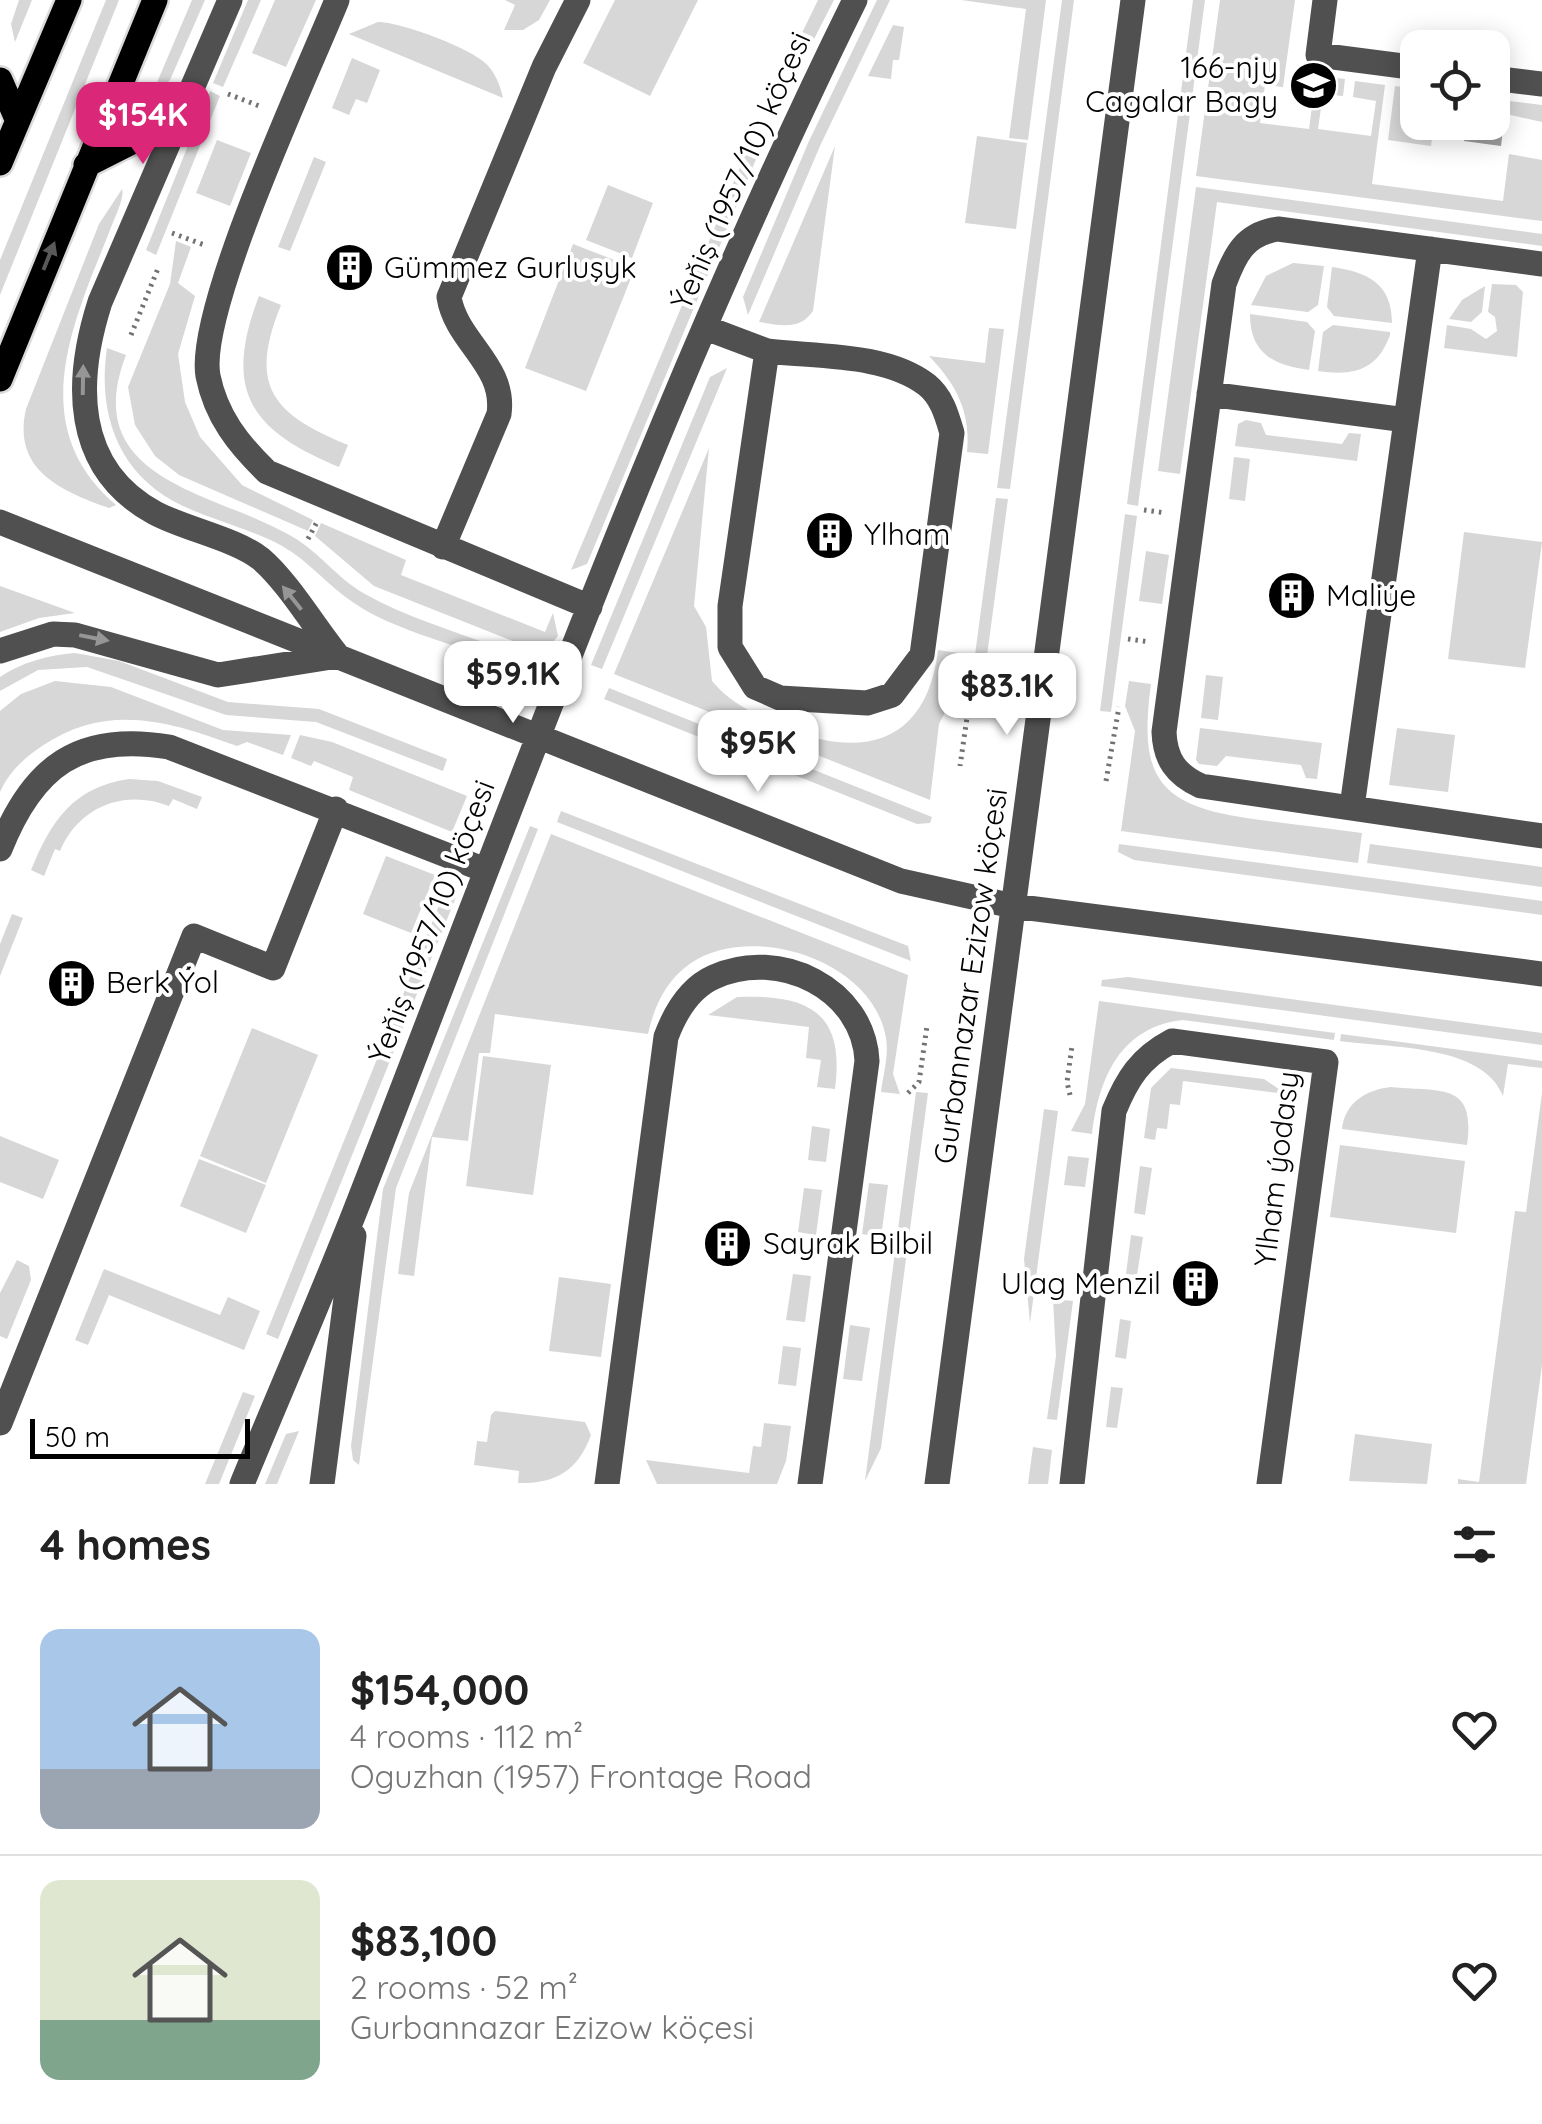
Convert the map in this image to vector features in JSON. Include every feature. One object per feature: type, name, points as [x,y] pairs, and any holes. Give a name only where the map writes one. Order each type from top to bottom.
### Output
[{"type":"main road","points":[[0,164],[69,0]]},
{"type":"main road","points":[[0,379],[155,0]]},
{"type":"main road","points":[[0,80],[18,120]]},
{"type":"main road","points":[[86,164],[175,120]]},
{"type":"street","points":[[230,0],[175,120],[86,348],[83,407],[91,436],[114,478],[134,498],[154,512],[260,558],[338,656]]},
{"type":"street","points":[[337,0],[234,257],[212,331],[207,372],[217,410],[240,446],[267,472],[590,607]]},
{"type":"street","points":[[443,547],[499,414],[502,393],[495,376],[452,317],[452,286],[544,68],[578,0]]},
{"type":"street","name":"Ýeňiş (1957/10) köçesi","points":[[242,1484],[358,1204],[590,607],[748,226],[855,0]]},
{"type":"street","name":"Gurbannazar Ezizow köçesi","points":[[937,1484],[1133,0]]},
{"type":"street","points":[[1325,0],[1318,55],[1400,66]]},
{"type":"street","points":[[1510,80],[1542,84]]},
{"type":"street","points":[[1542,264],[1278,229],[1260,232],[1234,258],[1224,284],[1165,752],[1184,779],[1201,786],[1542,836]]},
{"type":"street","points":[[1352,807],[1430,249]]},
{"type":"street","points":[[706,328],[766,351],[864,362],[906,373],[929,386],[943,406],[952,433],[922,654],[892,694],[868,703],[780,698],[755,687],[730,647],[730,606],[766,351]]},
{"type":"street","points":[[1209,394],[1406,420]]},
{"type":"street","points":[[0,522],[901,881],[1013,906],[1542,974]]},
{"type":"street","points":[[0,651],[53,634],[75,635],[218,675],[338,656]]},
{"type":"street","points":[[0,849],[21,803],[48,773],[75,752],[102,743],[130,741],[168,748],[336,809],[485,870]]},
{"type":"street","points":[[0,1422],[194,936],[273,968],[336,809]]},
{"type":"street","points":[[608,1484],[666,1037],[676,1012],[713,977],[765,968],[826,985],[843,999],[866,1039],[868,1060],[810,1484]]},
{"type":"street","name":"Ylham ýodasy","points":[[1072,1484],[1114,1111],[1128,1077],[1152,1051],[1172,1042],[1326,1062],[1270,1484]]},
{"type":"street","points":[[326,1484],[358,1204]]},
{"type":"path","points":[[228,94],[289,118]]},
{"type":"path","points":[[172,233],[234,257]]},
{"type":"path","points":[[130,335],[159,266]]},
{"type":"path","points":[[960,693],[969,704],[960,766]]},
{"type":"path","points":[[1106,781],[1119,707]]},
{"type":"path","points":[[908,1093],[919,1082],[927,1026]]},
{"type":"path","points":[[1070,1094],[1067,1082],[1072,1046]]},
{"type":"shaded area","points":[[19,0],[32,0],[15,42],[11,24]]},
{"type":"shaded area","points":[[106,0],[119,0],[0,295],[0,260]]},
{"type":"shaded area","points":[[192,0],[205,0],[170,80],[150,99]]},
{"type":"shaded area","points":[[248,0],[261,0],[223,87],[213,83]]},
{"type":"shaded area","points":[[275,0],[316,0],[286,67],[252,53]]},
{"type":"shaded area","points":[[505,0],[550,0],[539,20],[523,30],[504,30],[515,5]]},
{"type":"shaded area","points":[[615,0],[698,0],[650,96],[583,63]]},
{"type":"shaded area","points":[[818,0],[834,0],[812,43],[800,37]]},
{"type":"shaded area","points":[[877,0],[890,0],[820,146],[748,315],[743,297],[809,141]]},
{"type":"shaded area","points":[[961,0],[1046,0],[1028,140],[1009,138],[1026,9]]},
{"type":"shaded area","points":[[1062,0],[1074,0],[1010,489],[997,488]]},
{"type":"shaded area","points":[[1193,0],[1205,0],[1138,506],[1127,504]]},
{"type":"shaded area","points":[[1220,0],[1295,0],[1283,87],[1265,85],[1260,123],[1309,129],[1314,92],[1292,89],[1294,73],[1345,79],[1343,96],[1323,94],[1318,129],[1371,136],[1376,101],[1353,97],[1355,81],[1385,85],[1372,184],[1503,201],[1509,154],[1542,160],[1542,221],[1196,176]]},
{"type":"shaded area","points":[[378,22],[417,31],[476,56],[494,74],[503,98],[349,34]]},
{"type":"shaded area","points":[[893,25],[904,27],[899,60],[893,60],[891,79],[868,76]]},
{"type":"shaded area","points":[[352,58],[380,70],[367,103],[356,99],[349,115],[332,108]]},
{"type":"shaded area","points":[[1395,86],[1400,87],[1400,140],[1432,140],[1431,146],[1388,140]]},
{"type":"shaded area","points":[[210,91],[220,96],[156,255],[146,250]]},
{"type":"shaded area","points":[[1510,101],[1542,105],[1542,122],[1510,115]]},
{"type":"shaded area","points":[[977,136],[1027,143],[1016,229],[965,223]]},
{"type":"shaded area","points":[[217,140],[251,153],[230,206],[196,193]]},
{"type":"shaded area","points":[[1464,140],[1502,140],[1501,146]]},
{"type":"shaded area","points":[[835,146],[813,311],[796,324],[759,322]]},
{"type":"shaded area","points":[[748,148],[759,152],[587,564],[571,570]]},
{"type":"shaded area","points":[[314,157],[326,162],[290,251],[278,247]]},
{"type":"shaded area","points":[[608,185],[653,203],[632,258],[586,240]]},
{"type":"shaded area","points":[[1196,187],[1542,234],[1542,246],[1217,202],[1180,474],[1158,471]]},
{"type":"shaded area","points":[[122,189],[119,208],[83,300],[65,372],[64,407],[71,442],[88,474],[116,505],[109,508],[74,494],[44,475],[26,448],[24,430],[26,409],[99,224]]},
{"type":"shaded area","points":[[176,241],[191,247],[178,283],[195,296],[178,354],[185,402],[200,437],[242,485],[313,520],[308,531],[179,475],[155,456],[135,425],[128,387],[170,284]]},
{"type":"shaded area","points":[[573,244],[635,268],[586,391],[525,368]]},
{"type":"shaded area","points":[[1293,263],[1324,266],[1318,305],[1308,312],[1251,305],[1266,276]]},
{"type":"shaded area","points":[[1332,267],[1356,272],[1375,282],[1388,298],[1392,323],[1334,316],[1327,307]]},
{"type":"shaded area","points":[[1492,284],[1516,285],[1523,292],[1517,357],[1444,348],[1447,325],[1471,329],[1486,339],[1497,331],[1495,317],[1488,312]]},
{"type":"shaded area","points":[[1485,286],[1482,312],[1471,322],[1449,319],[1462,300]]},
{"type":"shaded area","points":[[259,296],[281,305],[267,357],[274,394],[301,421],[348,445],[339,467],[283,438],[252,403],[245,382],[244,357]]},
{"type":"shaded area","points":[[1250,314],[1307,322],[1315,331],[1309,370],[1285,365],[1266,355],[1254,339]]},
{"type":"shaded area","points":[[1333,325],[1390,335],[1371,364],[1342,373],[1318,371],[1323,332]]},
{"type":"shaded area","points":[[989,328],[1004,329],[988,454],[967,452],[967,424],[960,400],[929,356],[985,363]]},
{"type":"shaded area","points":[[107,348],[126,355],[116,397],[121,431],[138,457],[163,477],[194,493],[293,537],[346,581],[380,602],[493,646],[488,658],[369,612],[282,546],[183,506],[161,493],[143,478],[117,441],[106,397]]},
{"type":"shaded area","points":[[727,368],[602,669],[591,665],[710,377]]},
{"type":"shaded area","points":[[1246,420],[1261,423],[1266,435],[1342,444],[1349,433],[1361,434],[1357,461],[1235,446],[1238,424]]},
{"type":"shaded area","points":[[709,448],[694,606],[706,627],[712,681],[735,702],[782,726],[811,737],[863,742],[905,725],[920,706],[931,682],[938,650],[959,653],[954,695],[939,724],[930,800],[614,674]]},
{"type":"shaded area","points":[[1234,457],[1250,459],[1245,501],[1229,499]]},
{"type":"shaded area","points":[[996,498],[1008,499],[982,693],[970,692]]},
{"type":"shaded area","points":[[1125,514],[1137,516],[1111,712],[1100,711]]},
{"type":"shaded area","points":[[321,523],[406,560],[401,575],[545,632],[553,613],[558,636],[546,650],[538,651],[374,586],[315,536]]},
{"type":"shaded area","points":[[1464,532],[1542,542],[1525,668],[1448,659]]},
{"type":"shaded area","points":[[1146,551],[1169,555],[1162,604],[1139,601]]},
{"type":"shaded area","points":[[0,586],[75,613],[39,618],[0,632]]},
{"type":"shaded area","points":[[75,653],[119,661],[228,702],[319,709],[447,759],[443,771],[316,722],[226,715],[87,667],[38,670],[0,691],[0,677],[17,667]]},
{"type":"shaded area","points":[[1206,675],[1223,677],[1218,720],[1201,718]]},
{"type":"shaded area","points":[[55,681],[111,687],[223,730],[291,735],[283,755],[247,742],[237,746],[163,723],[114,720],[90,724],[66,732],[35,751],[12,772],[0,792],[0,711],[21,694]]},
{"type":"shaded area","points":[[1129,681],[1151,684],[1148,743],[1153,765],[1176,796],[1221,813],[1362,833],[1358,863],[1121,831],[1135,731],[1125,706]]},
{"type":"shaded area","points":[[609,688],[932,817],[930,823],[917,824],[604,699]]},
{"type":"shaded area","points":[[1200,728],[1322,743],[1317,779],[1306,778],[1301,765],[1226,756],[1217,766],[1199,764],[1196,760]]},
{"type":"shaded area","points":[[1397,728],[1455,735],[1448,792],[1389,785]]},
{"type":"shaded area","points":[[300,735],[332,742],[467,796],[452,832],[349,790],[353,777],[314,761],[311,766],[291,758]]},
{"type":"shaded area","points":[[129,779],[158,781],[202,797],[197,809],[173,799],[169,806],[136,800],[105,805],[79,823],[60,851],[55,849],[44,876],[31,870],[47,836],[66,809],[93,790]]},
{"type":"shaded area","points":[[561,811],[908,946],[911,961],[557,822]]},
{"type":"shaded area","points":[[530,826],[538,829],[396,1188],[359,1465],[353,1460],[351,1446],[383,1189]]},
{"type":"shaded area","points":[[551,834],[908,975],[893,1074],[900,1094],[881,1092],[886,1038],[876,1011],[859,988],[835,969],[776,948],[745,946],[716,951],[691,963],[663,994],[648,1034],[495,1014],[490,1053],[479,1053],[468,1141],[432,1137],[414,1276],[398,1274],[409,1193]]},
{"type":"shaded area","points":[[1119,844],[1542,901],[1542,915],[1134,860],[1118,852]]},
{"type":"shaded area","points":[[1370,844],[1542,867],[1542,887],[1367,863]]},
{"type":"shaded area","points":[[386,856],[435,875],[411,933],[363,914]]},
{"type":"shaded area","points":[[444,893],[456,897],[278,1339],[266,1334]]},
{"type":"shaded area","points":[[12,914],[23,918],[0,976],[0,944]]},
{"type":"shaded area","points":[[1128,977],[1542,1033],[1542,1045],[1101,986],[1102,980]]},
{"type":"shaded area","points":[[737,997],[785,999],[817,1013],[834,1042],[835,1089],[817,1087],[821,1060],[806,1058],[809,1027],[708,1015]]},
{"type":"shaded area","points":[[1099,1001],[1335,1033],[1334,1040],[1183,1020],[1161,1025],[1128,1044],[1116,1059],[1100,1094],[1092,1134],[1071,1131],[1085,1104]]},
{"type":"shaded area","points":[[252,1028],[318,1055],[266,1183],[200,1156]]},
{"type":"shaded area","points":[[1341,1034],[1542,1061],[1542,1068],[1508,1064],[1503,1096],[1492,1079],[1476,1066],[1456,1058],[1340,1041]]},
{"type":"shaded area","points":[[483,1056],[551,1065],[533,1195],[466,1186]]},
{"type":"shaded area","points":[[1171,1068],[1264,1079],[1286,1094],[1183,1081],[1180,1105],[1170,1104],[1167,1129],[1157,1128],[1155,1140],[1144,1138],[1151,1088]]},
{"type":"shaded area","points":[[1391,1087],[1440,1091],[1460,1100],[1466,1110],[1467,1145],[1342,1129],[1347,1112],[1358,1099]]},
{"type":"shaded area","points":[[916,1092],[928,1093],[881,1448],[865,1481]]},
{"type":"shaded area","points":[[1542,1093],[1542,1365],[1526,1484],[1458,1484],[1458,1479],[1479,1482],[1515,1211],[1526,1212]]},
{"type":"shaded area","points":[[1044,1109],[1058,1111],[1030,1323],[1024,1259]]},
{"type":"shaded area","points":[[812,1126],[830,1129],[826,1162],[808,1160]]},
{"type":"shaded area","points":[[0,1136],[59,1160],[43,1199],[0,1182]]},
{"type":"shaded area","points":[[1340,1145],[1465,1161],[1456,1233],[1330,1217]]},
{"type":"shaded area","points":[[1068,1156],[1089,1158],[1085,1187],[1064,1185]]},
{"type":"shaded area","points":[[199,1159],[266,1185],[246,1233],[180,1206]]},
{"type":"shaded area","points":[[1140,1166],[1152,1168],[1145,1215],[1134,1213]]},
{"type":"shaded area","points":[[869,1183],[888,1185],[881,1237],[862,1234]]},
{"type":"shaded area","points":[[804,1188],[822,1190],[816,1235],[798,1232]]},
{"type":"shaded area","points":[[1131,1235],[1143,1237],[1137,1275],[1126,1274]]},
{"type":"shaded area","points":[[17,1260],[29,1266],[31,1280],[7,1339],[0,1336],[0,1293]]},
{"type":"shaded area","points":[[104,1269],[220,1315],[228,1297],[260,1311],[244,1350],[109,1295],[88,1345],[75,1340]]},
{"type":"shaded area","points":[[793,1274],[811,1276],[805,1322],[786,1320]]},
{"type":"shaded area","points":[[559,1277],[611,1284],[601,1357],[549,1351]]},
{"type":"shaded area","points":[[1053,1299],[1073,1301],[1057,1420],[1047,1419],[1056,1356]]},
{"type":"shaded area","points":[[1120,1319],[1131,1321],[1126,1359],[1115,1357]]},
{"type":"shaded area","points":[[850,1325],[870,1328],[862,1381],[843,1379]]},
{"type":"shaded area","points":[[783,1346],[801,1348],[796,1386],[778,1384]]},
{"type":"shaded area","points":[[1111,1387],[1123,1388],[1117,1428],[1106,1427]]},
{"type":"shaded area","points":[[243,1392],[255,1396],[219,1484],[205,1484]]},
{"type":"shaded area","points":[[495,1411],[585,1422],[591,1435],[579,1458],[564,1473],[543,1481],[518,1483],[519,1471],[474,1465],[477,1441],[487,1442]]},
{"type":"shaded area","points":[[764,1423],[791,1426],[786,1461],[777,1484],[657,1484],[646,1460],[749,1473],[753,1446],[761,1447]]},
{"type":"shaded area","points":[[299,1431],[277,1484],[265,1484],[286,1434]]},
{"type":"shaded area","points":[[1355,1434],[1432,1444],[1427,1484],[1349,1481]]},
{"type":"shaded area","points":[[1033,1447],[1052,1450],[1048,1484],[1028,1484]]},
{"type":"place","name":"166-njy Cagalar Bagy","points":[[1313,85]]},
{"type":"place","name":"Gümmez Gurluşyk","points":[[349,268]]},
{"type":"place","name":"Ylham","points":[[829,535]]},
{"type":"place","name":"Maliýe","points":[[1291,596]]},
{"type":"place","name":"Berk Ýol","points":[[71,983]]},
{"type":"place","name":"Sayrak Bilbil","points":[[728,1244]]},
{"type":"place","name":"Ulag Menzil","points":[[1196,1284]]}]
